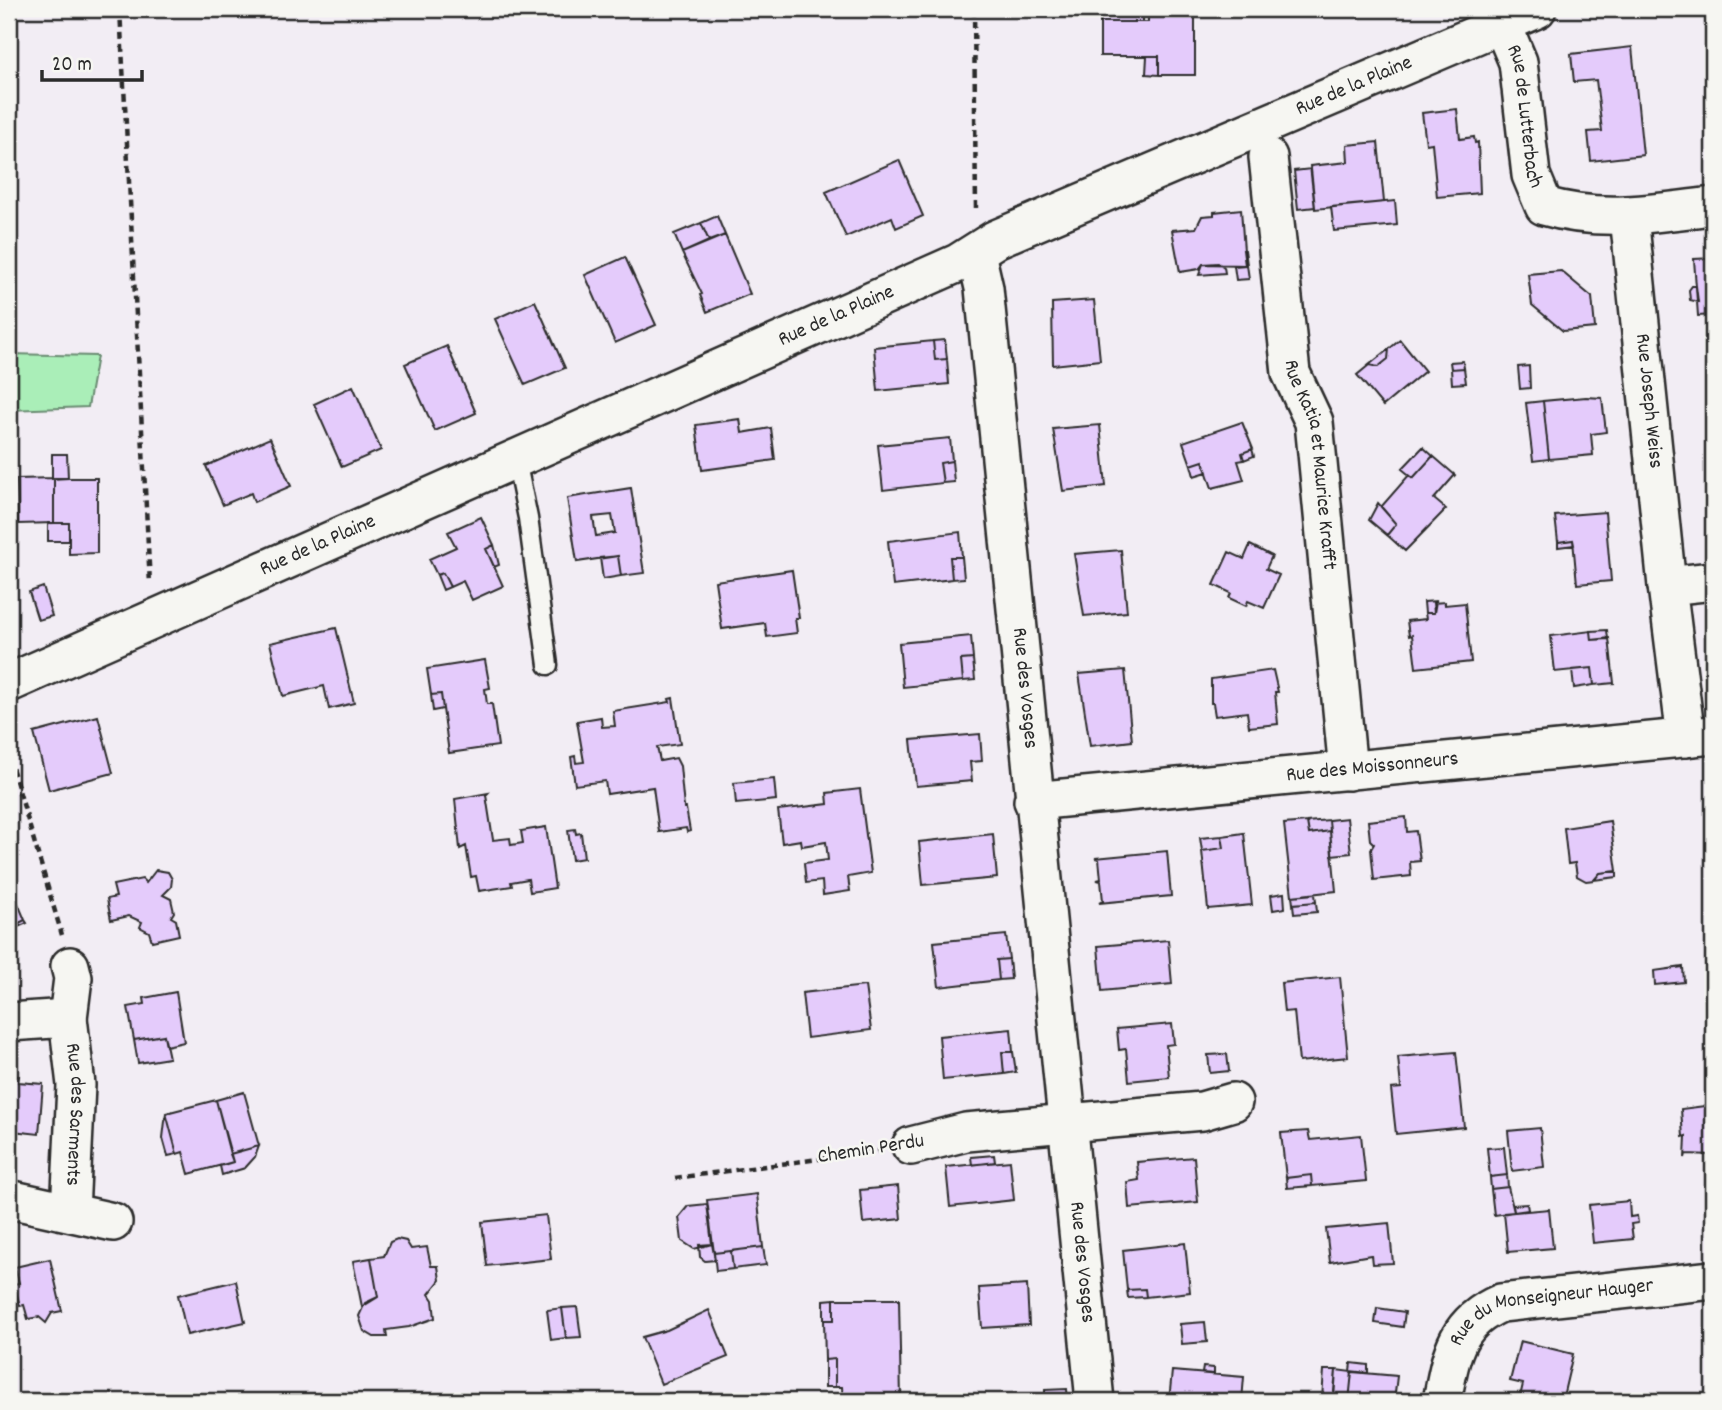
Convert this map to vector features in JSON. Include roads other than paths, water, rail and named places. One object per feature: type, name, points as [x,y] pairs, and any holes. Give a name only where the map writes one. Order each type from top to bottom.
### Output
[{"type":"street","name":"Rue de la Plaine","points":[[9,683],[516,460],[976,253],[996,239],[1538,9]]},
{"type":"street","name":"Rue de Lutterbach","points":[[1502,24],[1518,62],[1531,175],[1544,206],[1577,215],[1629,216],[1713,206]]},
{"type":"street","name":"Rue Katia et Maurice Krafft","points":[[1268,157],[1292,373],[1314,422],[1348,771]]},
{"type":"street","name":"Rue Joseph Weiss","points":[[1629,216],[1667,586],[1700,737]]},
{"type":"street","name":"Rue des Vosges","points":[[976,253],[984,288],[1033,801],[1095,1401]]},
{"type":"street","points":[[1667,586],[1713,582]]},
{"type":"street","name":"Rue des Moissonneurs","points":[[1033,801],[1700,737]]},
{"type":"street","name":"Rue des Sarments","points":[[70,966],[73,978],[68,1018],[76,1085],[70,1212]]},
{"type":"street","name":"Rue des Sarments","points":[[9,1022],[68,1018]]},
{"type":"street","points":[[1067,1124],[1202,1111],[1233,1102]]},
{"type":"street","name":"Chemin Perdu","points":[[911,1146],[965,1132],[1067,1124]]},
{"type":"street","name":"Rue des Sarments","points":[[9,1199],[113,1222]]},
{"type":"street","name":"Rue du Monseigneur Hauger","points":[[1442,1401],[1452,1353],[1465,1327],[1480,1312],[1501,1303],[1713,1280]]},
{"type":"lane","points":[[516,460],[528,518],[548,665]]}]
